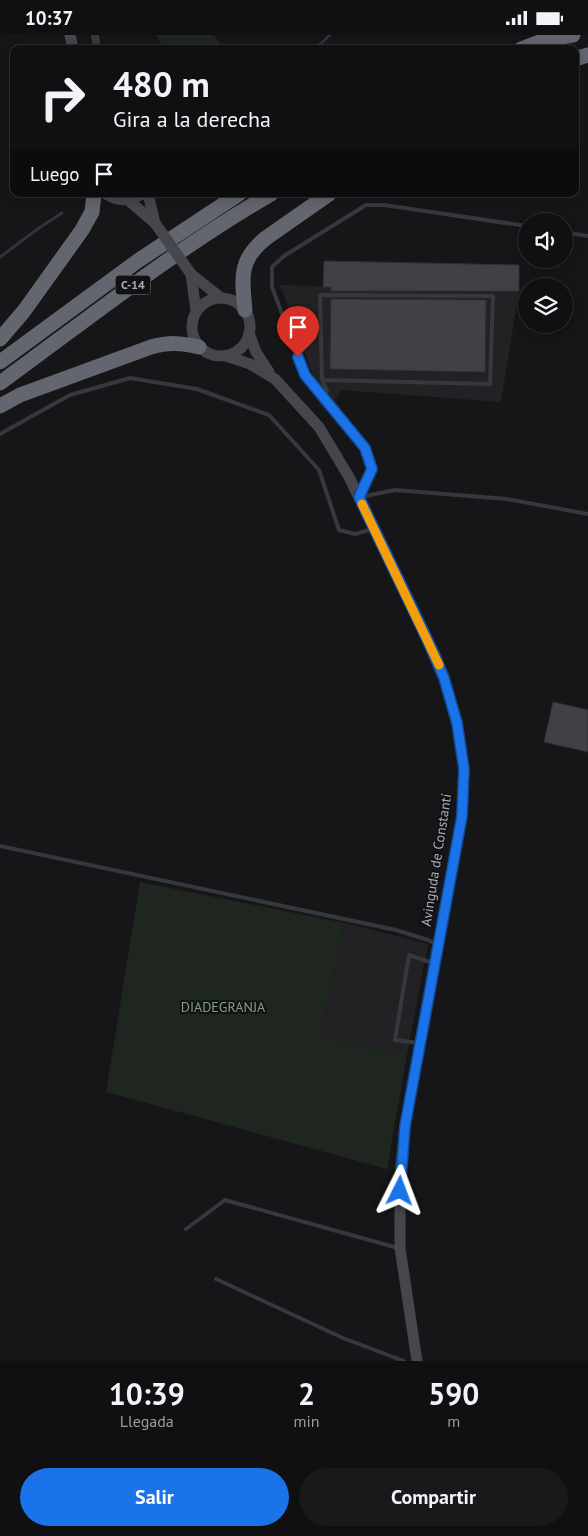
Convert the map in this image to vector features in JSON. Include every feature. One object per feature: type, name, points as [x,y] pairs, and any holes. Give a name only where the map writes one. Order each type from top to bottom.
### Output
[{"type":"highway","points":[[532,45],[548,39],[568,36]]},
{"type":"highway","points":[[551,45],[568,36]]},
{"type":"highway","points":[[0,339],[24,311],[82,230],[92,212],[94,197]]},
{"type":"highway","name":"C-14","points":[[0,362],[140,260],[234,197]]},
{"type":"highway","name":"C-14","points":[[0,383],[152,272],[266,197]]},
{"type":"highway","points":[[245,310],[242,278],[249,255],[266,238],[325,197]]},
{"type":"highway","points":[[0,406],[20,395],[151,347],[168,343],[199,347]]},
{"type":"main road","points":[[113,197],[128,200],[135,197]]},
{"type":"main road","points":[[149,197],[155,223]]},
{"type":"main road","points":[[128,200],[155,223],[191,274],[220,297]]},
{"type":"main road","points":[[191,274],[196,311]]},
{"type":"main road","points":[[220,297],[238,303],[245,310],[249,319],[249,333],[243,347],[235,353],[226,356],[216,356],[207,353],[199,347],[191,330],[192,320],[202,304],[210,299],[220,297]]},
{"type":"main road","points":[[249,333],[256,352],[275,379]]},
{"type":"main road","points":[[226,356],[250,364],[275,379]]},
{"type":"main road","name":"Avinguda de Constantí","points":[[275,379],[319,427],[338,457],[359,497],[436,657],[457,723],[464,769],[462,816],[405,1126],[400,1173],[400,1248],[417,1361]]},
{"type":"lane","points":[[359,497],[372,469],[365,448],[305,375],[272,287],[272,267],[284,256],[366,205],[394,206],[518,225]]},
{"type":"lane","points":[[573,234],[588,236]]},
{"type":"lane","points":[[322,381],[490,385],[493,296],[320,295],[322,381],[327,391],[322,396]]},
{"type":"lane","points":[[0,434],[70,395],[130,378],[197,389],[269,415],[319,470],[339,530],[355,534],[374,528]]},
{"type":"lane","points":[[359,497],[395,490],[507,499],[588,514]]},
{"type":"lane","points":[[0,846],[396,929],[438,945]]},
{"type":"lane","points":[[420,1043],[395,1040],[409,955],[435,963]]},
{"type":"lane","points":[[186,1229],[225,1200],[400,1248]]},
{"type":"lane","points":[[216,1279],[344,1338],[404,1361]]},
{"type":"shaded area","points":[[280,285],[518,291],[501,402],[341,390],[334,401],[320,386],[311,370]]},
{"type":"shaded area","points":[[345,923],[428,944],[407,1055],[383,1051],[321,1035]]},
{"type":"green space","points":[[157,35],[214,35],[221,45],[161,45]]},
{"type":"green space","name":"DIADEGRANJA","points":[[140,882],[345,923],[321,1035],[383,1051],[407,1055],[387,1169],[106,1092]]},
{"type":"building","points":[[324,261],[518,265],[519,268],[518,291],[331,291],[331,287],[323,287]]},
{"type":"building","points":[[331,299],[486,300],[485,372],[330,369]]},
{"type":"building","points":[[553,702],[588,710],[588,752],[544,742]]},
{"type":"waterway","points":[[319,45],[330,35]]},
{"type":"waterway","points":[[0,257],[62,213]]},
{"type":"slow traffic","points":[[362,504],[439,665]]},
{"type":"route","points":[[298,357],[305,375],[365,448],[372,469],[359,497],[436,657],[457,723],[464,769],[462,816],[405,1126],[400,1191]]}]
